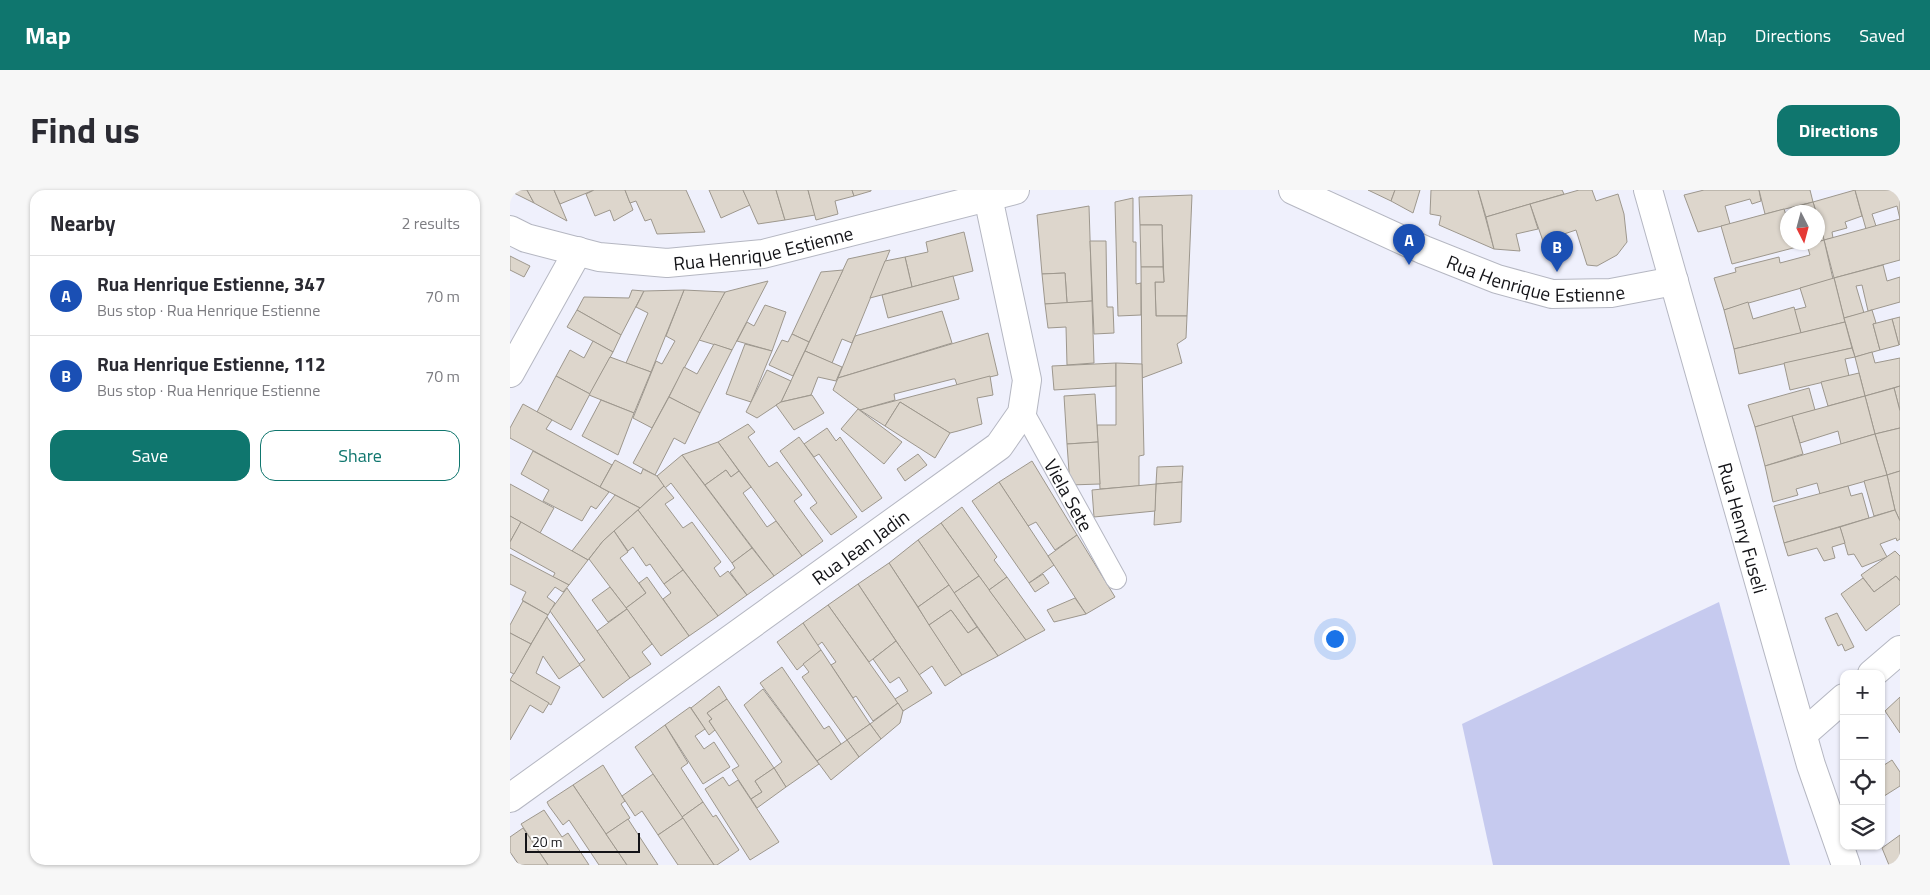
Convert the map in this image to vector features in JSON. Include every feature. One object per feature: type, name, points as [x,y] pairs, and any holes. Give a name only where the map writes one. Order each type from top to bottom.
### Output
[{"type":"street","name":"Rua Henrique Estienne","points":[[510,230],[526,238],[599,256],[667,263],[762,254],[1015,190]]},
{"type":"street","name":"Rua Henrique Estienne","points":[[1293,190],[1424,250],[1488,276],[1552,294],[1611,293],[1674,281]]},
{"type":"street","name":"Rua Henry Fuseli","points":[[1648,190],[1811,765],[1846,865]]},
{"type":"street","name":"Rua Jean Jadin","points":[[510,798],[999,446],[1022,413],[1027,380],[988,197]]},
{"type":"street","points":[[510,373],[578,251]]},
{"type":"street","points":[[1877,670],[1900,650]]},
{"type":"street","points":[[1802,734],[1840,701]]},
{"type":"lane","name":"Viela Sete","points":[[1022,409],[1116,579]]},
{"type":"shaded area","points":[[1719,602],[1790,865],[1493,865],[1462,724]]},
{"type":"building","points":[[527,190],[534,203],[510,191]]},
{"type":"building","points":[[527,190],[554,190],[567,221],[534,203]]},
{"type":"building","points":[[554,190],[594,190],[560,204]]},
{"type":"building","points":[[594,190],[625,190],[633,210],[614,221],[610,210],[595,216],[586,194]]},
{"type":"building","points":[[625,190],[686,190],[705,232],[657,234],[651,219],[645,221],[636,201],[630,203]]},
{"type":"building","points":[[709,190],[743,190],[750,205],[721,218]]},
{"type":"building","points":[[743,190],[776,190],[785,220],[758,224]]},
{"type":"building","points":[[776,190],[808,190],[815,215],[785,220]]},
{"type":"building","points":[[808,190],[852,190],[854,196],[835,201],[838,214],[816,220]]},
{"type":"building","points":[[852,190],[871,190],[871,191],[854,196]]},
{"type":"building","points":[[1368,190],[1395,190],[1391,201]]},
{"type":"building","points":[[1395,190],[1420,190],[1413,213],[1391,201]]},
{"type":"building","points":[[1431,190],[1478,190],[1494,249],[1439,225],[1441,216],[1430,214]]},
{"type":"building","points":[[1478,190],[1562,190],[1564,194],[1486,217]]},
{"type":"building","points":[[1579,190],[1592,190],[1596,201],[1618,194],[1624,214],[1627,242],[1617,255],[1597,266],[1587,265],[1576,230],[1543,241],[1530,204]]},
{"type":"building","points":[[1704,190],[1759,190],[1761,201],[1752,204],[1750,199],[1725,206],[1730,224],[1698,232],[1684,195]]},
{"type":"building","points":[[1759,190],[1810,190],[1813,202],[1801,205],[1780,205],[1780,210],[1765,214]]},
{"type":"building","points":[[1855,190],[1862,216],[1845,222],[1847,228],[1832,232],[1833,238],[1825,240],[1825,205],[1814,205],[1813,202]]},
{"type":"building","points":[[1855,190],[1900,190],[1900,219],[1897,206],[1872,214],[1876,226],[1866,229]]},
{"type":"building","points":[[1192,195],[1187,316],[1156,316],[1155,282],[1164,282],[1162,225],[1140,225],[1139,197]]},
{"type":"building","points":[[1133,198],[1133,242],[1136,242],[1136,284],[1141,283],[1141,315],[1118,316],[1115,202]]},
{"type":"building","points":[[1813,202],[1814,205],[1802,205]]},
{"type":"building","points":[[1530,204],[1538,229],[1516,234],[1520,251],[1494,249],[1486,217]]},
{"type":"building","points":[[1089,206],[1092,301],[1067,303],[1065,273],[1042,274],[1037,215]]},
{"type":"building","points":[[1780,210],[1780,250],[1785,250],[1732,264],[1721,226]]},
{"type":"building","points":[[1900,219],[1900,260],[1834,278],[1825,240]]},
{"type":"building","points":[[1140,225],[1162,225],[1163,267],[1141,267]]},
{"type":"building","points":[[964,232],[973,271],[912,287],[905,257],[928,252],[926,242]]},
{"type":"building","points":[[1090,241],[1106,241],[1107,307],[1113,307],[1114,333],[1094,334]]},
{"type":"building","points":[[1825,244],[1833,279],[1724,310],[1714,278],[1736,272],[1735,268],[1779,257],[1780,263],[1810,255],[1808,250],[1825,250]]},
{"type":"building","points":[[890,250],[852,343],[842,339],[832,363],[805,351],[848,259]]},
{"type":"building","points":[[510,256],[530,266],[524,277],[510,270]]},
{"type":"building","points":[[905,257],[912,287],[870,298],[885,261]]},
{"type":"building","points":[[1883,265],[1887,281],[1900,277],[1900,302],[1868,311],[1862,285],[1856,286],[1864,313],[1844,318],[1834,278]]},
{"type":"building","points":[[1141,267],[1163,267],[1164,282],[1155,282],[1156,316],[1187,316],[1186,338],[1177,344],[1182,363],[1142,378]]},
{"type":"building","points":[[843,270],[809,342],[792,334],[821,272]]},
{"type":"building","points":[[1065,273],[1067,303],[1045,304],[1042,274]]},
{"type":"building","points":[[953,276],[959,299],[888,318],[882,295]]},
{"type":"building","points":[[1834,278],[1845,322],[1801,333],[1794,310],[1806,307],[1800,288]]},
{"type":"building","points":[[768,281],[732,350],[699,340],[725,292]]},
{"type":"building","points":[[632,290],[644,291],[621,335],[577,310],[584,297],[629,298]]},
{"type":"building","points":[[684,290],[725,292],[652,428],[633,418],[656,361],[662,364],[675,341],[666,336]]},
{"type":"building","points":[[684,290],[651,372],[626,363],[648,313],[636,307],[644,291]]},
{"type":"building","points":[[1092,301],[1094,363],[1067,365],[1066,327],[1048,328],[1045,304]]},
{"type":"building","points":[[1748,302],[1753,319],[1794,307],[1801,333],[1734,349],[1724,310]]},
{"type":"building","points":[[765,305],[786,312],[772,351],[737,341],[747,322],[754,326]]},
{"type":"building","points":[[577,310],[621,335],[613,352],[567,327]]},
{"type":"building","points":[[1872,310],[1876,323],[1873,324],[1880,350],[1855,357],[1844,318]]},
{"type":"building","points":[[942,311],[952,343],[838,378],[855,336]]},
{"type":"building","points":[[1900,317],[1900,344],[1899,345],[1892,319]]},
{"type":"building","points":[[1892,319],[1899,345],[1880,350],[1873,324]]},
{"type":"building","points":[[1845,322],[1852,348],[1739,374],[1734,349]]},
{"type":"building","points":[[988,333],[998,375],[957,385],[955,379],[953,379],[894,394],[895,400],[860,410],[833,390],[838,378]]},
{"type":"building","points":[[792,334],[809,342],[793,376],[769,365],[782,340],[788,342]]},
{"type":"building","points":[[593,341],[613,352],[590,394],[556,376],[570,350],[584,358]]},
{"type":"building","points":[[714,344],[732,350],[700,413],[669,397],[684,367],[697,374]]},
{"type":"building","points":[[745,344],[772,351],[751,402],[726,394]]},
{"type":"building","points":[[1852,348],[1855,357],[1845,359],[1849,376],[1790,390],[1784,363]]},
{"type":"building","points":[[805,351],[842,367],[836,381],[818,377],[811,395],[781,402]]},
{"type":"building","points":[[1872,352],[1875,363],[1900,358],[1900,386],[1865,396],[1855,357]]},
{"type":"building","points":[[610,357],[651,372],[634,413],[589,395]]},
{"type":"building","points":[[1116,363],[1116,386],[1054,390],[1052,366]]},
{"type":"building","points":[[1116,363],[1142,364],[1144,455],[1139,456],[1139,486],[1100,489],[1097,425],[1116,425]]},
{"type":"building","points":[[767,370],[791,381],[781,402],[757,418],[746,412]]},
{"type":"building","points":[[1859,373],[1865,396],[1828,406],[1821,382]]},
{"type":"building","points":[[556,376],[590,394],[571,430],[537,412]]},
{"type":"building","points":[[990,376],[993,395],[977,398],[982,424],[958,431],[950,433],[900,402],[885,426],[860,410]]},
{"type":"building","points":[[1900,386],[1900,411],[1894,388]]},
{"type":"building","points":[[1809,388],[1815,410],[1755,427],[1748,405]]},
{"type":"building","points":[[1894,388],[1900,411],[1900,428],[1875,434],[1865,396]]},
{"type":"building","points":[[1095,394],[1098,442],[1067,444],[1064,396]]},
{"type":"building","points":[[812,395],[824,413],[794,430],[776,405],[781,402]]},
{"type":"building","points":[[1865,396],[1875,434],[1841,444],[1838,431],[1800,443],[1792,416]]},
{"type":"building","points":[[669,397],[700,413],[685,444],[674,438],[655,475],[633,463]]},
{"type":"building","points":[[601,400],[634,413],[618,455],[582,436]]},
{"type":"building","points":[[900,402],[950,433],[935,458],[885,426]]},
{"type":"building","points":[[523,404],[552,420],[546,429],[612,465],[600,487],[510,438],[510,428]]},
{"type":"building","points":[[858,409],[902,442],[884,464],[841,429]]},
{"type":"building","points":[[1792,416],[1803,454],[1765,466],[1755,427]]},
{"type":"building","points":[[748,424],[755,432],[748,437],[769,467],[777,462],[802,495],[794,501],[823,541],[802,556],[718,442]]},
{"type":"building","points":[[827,428],[836,441],[840,437],[882,498],[862,512],[819,454],[814,457],[804,444]]},
{"type":"building","points":[[1900,428],[1900,471],[1887,475],[1875,434]]},
{"type":"building","points":[[1875,434],[1887,475],[1820,494],[1817,483],[1796,489],[1798,495],[1773,502],[1765,466]]},
{"type":"building","points":[[799,437],[857,517],[831,535],[810,508],[817,503],[780,451]]},
{"type":"building","points":[[718,442],[739,471],[731,477],[726,470],[705,485],[682,455]]},
{"type":"building","points":[[1098,442],[1100,484],[1070,485],[1067,444]]},
{"type":"building","points":[[533,451],[609,492],[596,509],[591,506],[582,521],[543,501],[549,490],[521,474]]},
{"type":"building","points":[[918,454],[927,465],[905,481],[897,469]]},
{"type":"building","points":[[682,455],[752,548],[732,563],[671,483],[665,488],[657,476]]},
{"type":"building","points":[[615,460],[641,474],[643,469],[657,476],[664,486],[640,508],[600,487]]},
{"type":"building","points":[[1032,461],[1077,535],[1055,550],[1036,522],[1028,526],[999,482]]},
{"type":"building","points":[[1183,466],[1182,482],[1156,484],[1157,467]]},
{"type":"building","points":[[726,470],[731,477],[739,471],[751,487],[743,493],[767,527],[776,521],[802,556],[774,576],[705,485]]},
{"type":"building","points":[[1900,471],[1900,521],[1895,510],[1887,475]]},
{"type":"building","points":[[1887,475],[1895,510],[1874,516],[1864,481]]},
{"type":"building","points":[[999,482],[1054,565],[1029,583],[972,501]]},
{"type":"building","points":[[1182,482],[1181,522],[1154,525],[1156,484]]},
{"type":"building","points":[[510,484],[554,508],[540,533],[510,516]]},
{"type":"building","points":[[1156,484],[1155,511],[1094,517],[1092,490]]},
{"type":"building","points":[[664,486],[674,498],[665,504],[683,528],[692,522],[721,562],[714,568],[720,577],[728,571],[747,595],[718,616],[638,510]]},
{"type":"building","points":[[1848,486],[1851,496],[1862,493],[1869,518],[1784,543],[1774,506]]},
{"type":"building","points":[[615,495],[640,508],[603,541],[588,560],[572,551]]},
{"type":"building","points":[[962,507],[997,557],[994,560],[1007,577],[989,590],[941,523]]},
{"type":"building","points":[[638,510],[683,570],[664,584],[650,564],[646,566],[633,547],[628,551],[614,531]]},
{"type":"building","points":[[1895,510],[1900,521],[1900,539],[1897,541],[1896,538],[1880,544],[1887,557],[1862,567],[1854,554],[1848,555],[1840,527]]},
{"type":"building","points":[[510,516],[521,522],[510,542]]},
{"type":"building","points":[[521,522],[588,560],[569,585],[553,577],[555,573],[510,548],[510,542]]},
{"type":"building","points":[[941,523],[979,576],[954,593],[918,540]]},
{"type":"building","points":[[1840,527],[1845,543],[1832,547],[1835,558],[1824,561],[1817,548],[1788,556],[1784,543]]},
{"type":"building","points":[[614,531],[628,552],[620,558],[646,593],[626,608],[589,559],[603,541]]},
{"type":"building","points":[[1077,535],[1115,597],[1086,614],[1048,556]]},
{"type":"building","points":[[918,540],[949,585],[918,607],[889,563]]},
{"type":"building","points":[[752,548],[774,576],[747,595],[730,572],[735,568],[732,563]]},
{"type":"building","points":[[1895,551],[1900,556],[1900,581],[1896,576],[1874,592],[1861,575]]},
{"type":"building","points":[[510,554],[569,585],[563,592],[555,587],[547,597],[555,603],[548,615],[522,600],[526,592],[510,584]]},
{"type":"building","points":[[889,563],[962,675],[945,686],[932,666],[919,675],[858,584]]},
{"type":"building","points":[[683,570],[718,616],[689,636],[663,599],[671,593],[664,584]]},
{"type":"building","points":[[1043,574],[1049,583],[1035,592],[1029,583]]},
{"type":"building","points":[[979,576],[1026,640],[998,656],[954,593]]},
{"type":"building","points":[[1896,576],[1900,581],[1900,604],[1866,631],[1841,594],[1863,578],[1874,592]]},
{"type":"building","points":[[647,577],[689,636],[661,656],[626,608],[646,593],[639,583]]},
{"type":"building","points":[[1007,577],[1045,630],[1026,640],[989,590]]},
{"type":"building","points":[[858,584],[896,641],[869,662],[828,605]]},
{"type":"building","points":[[949,585],[977,627],[968,633],[951,610],[929,625],[918,607]]},
{"type":"building","points":[[610,587],[627,609],[608,622],[592,600]]},
{"type":"building","points":[[567,588],[630,678],[603,698],[579,664],[585,660],[550,611]]},
{"type":"building","points":[[1075,598],[1086,614],[1054,622],[1047,610]]},
{"type":"building","points":[[523,601],[548,615],[531,644],[510,633],[510,625]]},
{"type":"building","points":[[828,605],[898,703],[873,721],[856,696],[853,698],[831,665],[836,662],[822,642],[817,646],[803,623]]},
{"type":"building","points":[[627,609],[652,644],[642,652],[651,664],[630,678],[597,631]]},
{"type":"building","points":[[951,610],[968,633],[977,627],[998,656],[962,675],[929,625]]},
{"type":"building","points":[[1837,613],[1854,647],[1845,651],[1842,644],[1838,646],[1825,618]]},
{"type":"building","points":[[547,617],[580,665],[559,679],[543,656],[536,673],[560,687],[551,705],[510,680]]},
{"type":"building","points":[[803,623],[821,650],[797,670],[777,642]]},
{"type":"building","points":[[510,633],[531,644],[514,674],[510,672]]},
{"type":"building","points":[[896,641],[932,693],[903,711],[895,699],[908,691],[899,677],[890,683],[873,659]]},
{"type":"building","points":[[821,650],[870,724],[847,740],[802,677],[809,672],[803,664]]},
{"type":"building","points":[[782,667],[824,729],[829,726],[841,744],[817,761],[760,683]]},
{"type":"building","points":[[510,680],[549,703],[543,713],[530,705],[510,740]]},
{"type":"building","points":[[719,686],[727,699],[707,713],[712,719],[709,721],[715,730],[709,735],[691,708]]},
{"type":"building","points":[[763,689],[819,764],[786,787],[774,768],[782,762],[744,705]]},
{"type":"building","points":[[1900,697],[1900,733],[1885,711]]},
{"type":"building","points":[[727,699],[774,768],[755,781],[762,792],[751,799],[732,770],[739,766],[709,721],[712,719],[707,713]]},
{"type":"building","points":[[898,703],[903,711],[900,723],[881,739],[870,724]]},
{"type":"building","points":[[690,707],[705,729],[695,736],[704,749],[714,742],[730,767],[703,784],[665,725]]},
{"type":"building","points":[[870,724],[881,739],[859,757],[847,740]]},
{"type":"building","points":[[665,725],[688,763],[681,768],[703,802],[682,817],[635,747]]},
{"type":"building","points":[[847,740],[859,757],[831,780],[817,761]]},
{"type":"building","points":[[1892,760],[1900,772],[1900,786],[1885,795],[1885,764]]},
{"type":"building","points":[[603,765],[625,801],[621,804],[630,818],[606,834],[573,785]]},
{"type":"building","points":[[774,768],[786,787],[757,808],[751,799],[762,792],[755,781]]},
{"type":"building","points":[[653,774],[683,818],[658,835],[642,811],[635,816],[622,796]]},
{"type":"building","points":[[723,777],[729,786],[738,780],[779,842],[750,860],[705,789]]},
{"type":"building","points":[[573,785],[627,865],[599,865],[569,820],[563,825],[549,806],[547,802]]},
{"type":"building","points":[[703,802],[713,817],[716,815],[739,850],[717,865],[714,865],[682,817]]},
{"type":"building","points":[[544,810],[562,837],[568,833],[589,865],[548,865],[521,824]]},
{"type":"building","points":[[683,818],[714,865],[678,865],[658,835]]},
{"type":"building","points":[[628,819],[658,865],[627,865],[606,834]]},
{"type":"building","points":[[523,828],[548,865],[519,865],[510,852],[510,837]]},
{"type":"building","points":[[1900,835],[1900,865],[1889,865],[1883,850],[1885,850],[1885,846]]},
{"type":"place","name":"Rua Henrique Estienne, 347","points":[[1409,265]]},
{"type":"place","name":"Rua Henrique Estienne, 112","points":[[1557,272]]}]
